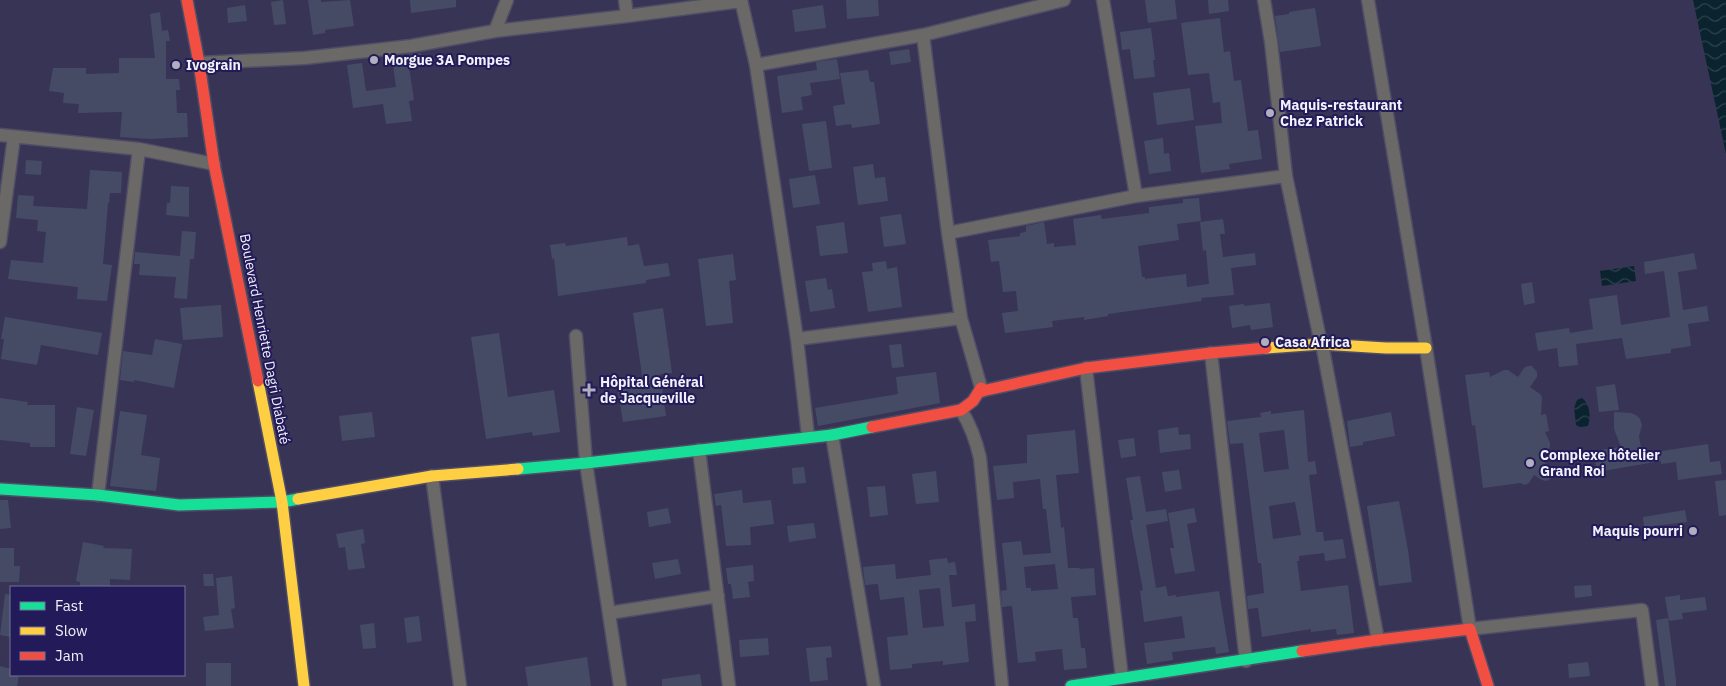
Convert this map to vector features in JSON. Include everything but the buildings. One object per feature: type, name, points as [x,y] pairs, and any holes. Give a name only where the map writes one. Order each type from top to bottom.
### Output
[{"type":"street","name":"Boulevard Henriette Dagri Diabaté","points":[[187,0],[199,63],[214,164],[282,502],[304,686]]},
{"type":"street","points":[[495,30],[507,0]]},
{"type":"street","points":[[625,0],[627,16]]},
{"type":"street","points":[[756,65],[923,35],[1064,0]]},
{"type":"street","points":[[1103,0],[1136,196]]},
{"type":"street","points":[[1264,0],[1271,42],[1286,176],[1321,344],[1378,640]]},
{"type":"street","points":[[1368,0],[1426,348],[1470,629],[1488,686]]},
{"type":"street","points":[[199,63],[305,58],[411,46],[495,30],[627,16],[741,1],[756,65],[797,339],[808,436]]},
{"type":"street","points":[[923,35],[948,233],[961,318],[982,391]]},
{"type":"street","points":[[0,136],[139,149],[214,164]]},
{"type":"street","points":[[0,242],[14,136]]},
{"type":"street","points":[[98,496],[139,149]]},
{"type":"street","points":[[948,233],[1136,196],[1286,176]]},
{"type":"street","points":[[797,339],[961,318]]},
{"type":"street","points":[[576,336],[586,463],[620,686]]},
{"type":"street","points":[[0,489],[98,496],[179,505],[282,502],[432,476],[586,463],[808,436],[832,435],[962,410],[972,404],[978,397],[981,388],[982,391],[1086,368],[1211,353],[1321,344],[1426,348]]},
{"type":"street","points":[[1211,353],[1246,661]]},
{"type":"street","points":[[1086,368],[1122,678]]},
{"type":"street","points":[[962,410],[971,425],[980,458],[1002,686]]},
{"type":"street","points":[[832,435],[874,686]]},
{"type":"street","points":[[700,450],[730,686]]},
{"type":"street","points":[[432,476],[460,686]]},
{"type":"street","points":[[609,613],[718,596]]},
{"type":"street","points":[[1071,686],[1378,640],[1642,610],[1652,686]]},
{"type":"water","points":[[1693,0],[1726,0],[1726,154]]},
{"type":"water","points":[[1634,266],[1636,281],[1602,286],[1600,271]]},
{"type":"water","points":[[1582,398],[1588,407],[1589,419],[1588,426],[1580,427],[1576,425],[1574,408],[1577,400]]},
{"type":"traffic: fast","points":[[518,469],[832,435],[872,427]]},
{"type":"traffic: fast","points":[[0,489],[98,495],[179,505],[282,502],[298,499]]},
{"type":"traffic: fast","points":[[1071,686],[1302,651]]},
{"type":"traffic: slow","points":[[1266,348],[1321,344],[1386,348],[1426,348]]},
{"type":"traffic: slow","points":[[258,381],[282,502],[304,686]]},
{"type":"traffic: slow","points":[[298,499],[432,476],[518,469]]},
{"type":"traffic: jam","points":[[187,0],[199,63],[214,164],[258,381]]},
{"type":"traffic: jam","points":[[872,427],[961,410],[973,401],[981,388],[982,391],[1086,368],[1266,348]]},
{"type":"traffic: jam","points":[[1302,651],[1470,629],[1488,686]]},
{"type":"place","name":"Morgue 3A Pompes","points":[[374,60]]},
{"type":"place","name":"Ivograin","points":[[176,65]]},
{"type":"place","name":"Maquis-restaurant Chez Patrick","points":[[1270,113]]},
{"type":"place","name":"Casa Africa","points":[[1265,342]]},
{"type":"place","name":"Hôpital Général de Jacqueville","points":[[589,390]]},
{"type":"place","name":"Complexe hôtelier Grand Roi","points":[[1530,463]]},
{"type":"place","name":"Maquis pourri","points":[[1693,531]]}]
